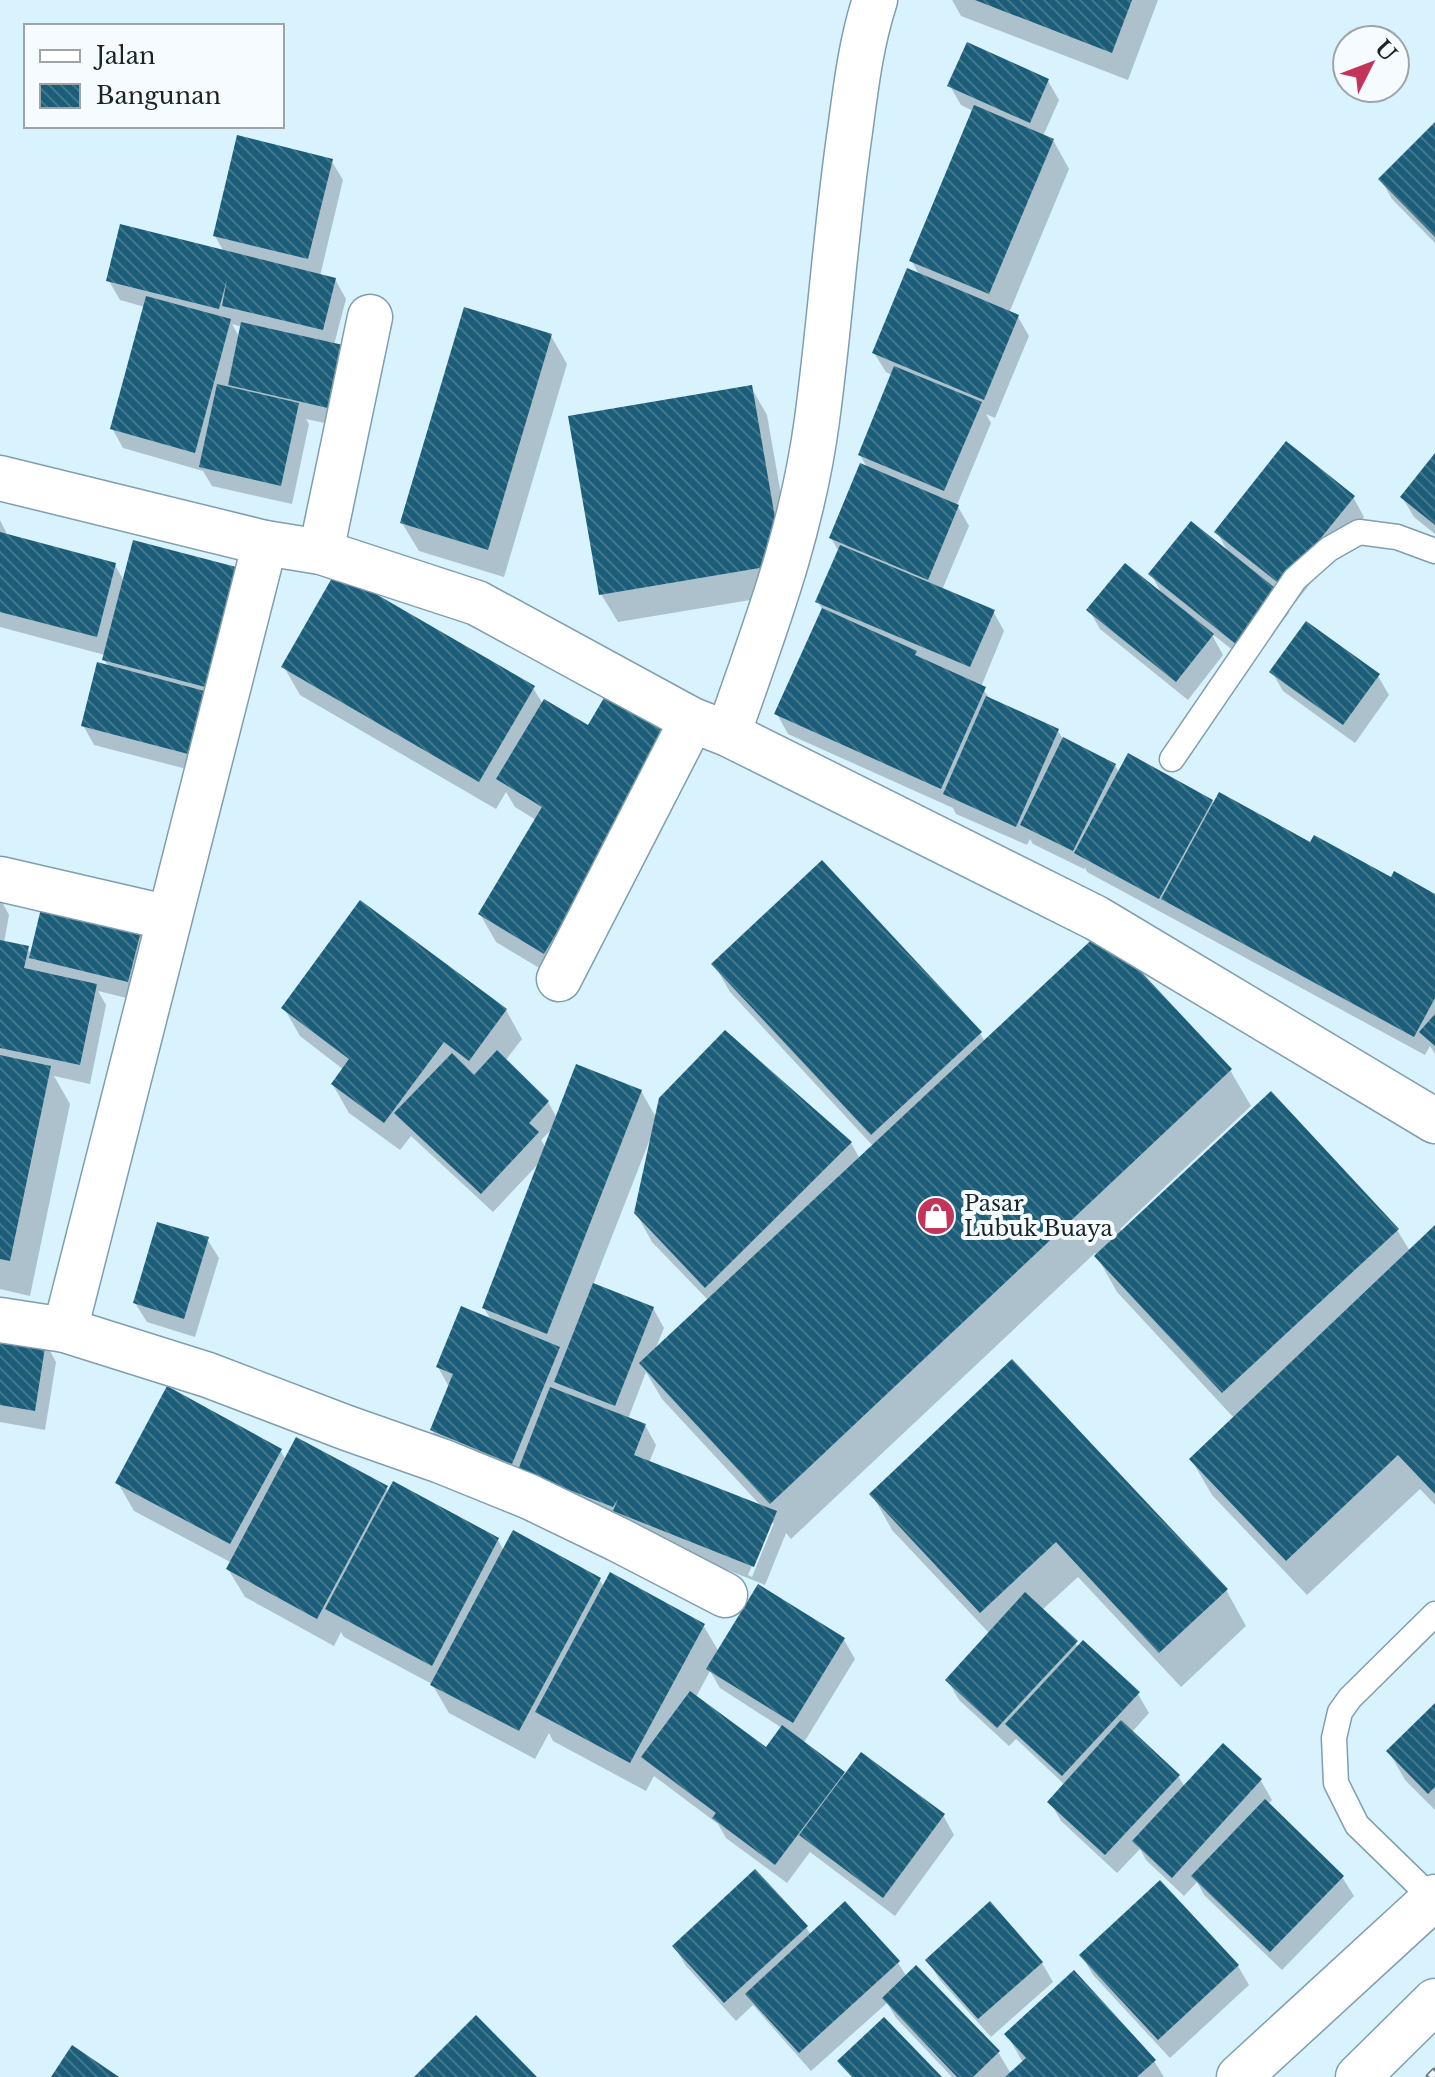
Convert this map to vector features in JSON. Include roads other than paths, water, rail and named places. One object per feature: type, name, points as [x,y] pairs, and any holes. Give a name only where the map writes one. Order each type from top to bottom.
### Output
[{"type":"main road","points":[[559,979],[710,727],[787,566],[806,490],[817,420],[857,80],[864,33],[875,0]]},
{"type":"main road","points":[[321,552],[370,317]]},
{"type":"main road","points":[[0,478],[265,543],[321,552],[477,603],[710,727],[1096,918],[1435,1121]]},
{"type":"main road","points":[[65,1330],[265,543]]},
{"type":"main road","points":[[0,879],[169,918]]},
{"type":"main road","points":[[0,1320],[65,1330],[208,1375],[441,1461],[530,1497],[725,1595]]},
{"type":"main road","points":[[1239,2077],[1434,1898]]},
{"type":"main road","points":[[1358,2077],[1435,2001]]},
{"type":"lane","points":[[1172,759],[1295,579],[1329,549],[1359,532],[1397,537],[1435,551]]},
{"type":"lane","points":[[1434,1898],[1357,1825],[1336,1783],[1334,1738],[1340,1712],[1350,1698],[1435,1614]]},
{"type":"railway","points":[[1430,2077],[1435,2072]]},
{"type":"place","name":"Pasar Lubuk Buaya","points":[[936,1216]]}]
